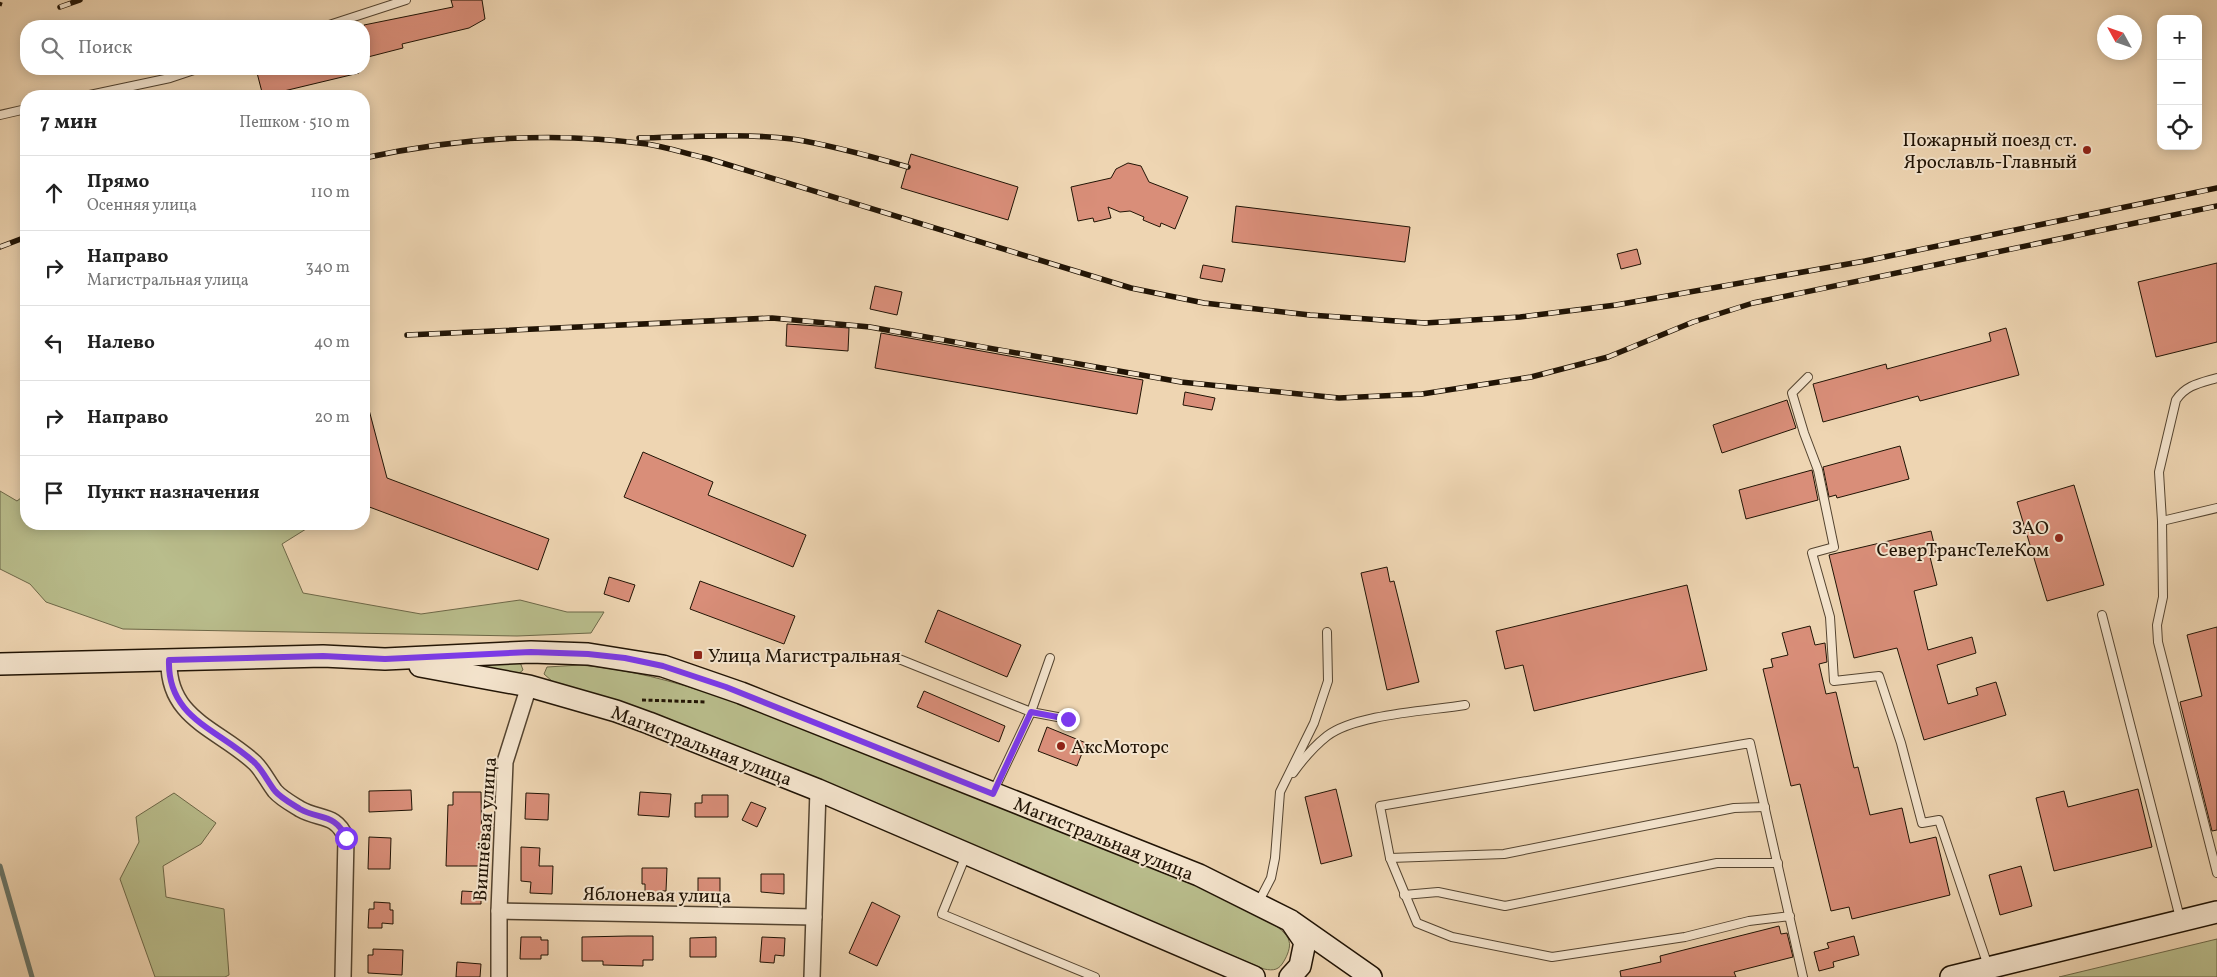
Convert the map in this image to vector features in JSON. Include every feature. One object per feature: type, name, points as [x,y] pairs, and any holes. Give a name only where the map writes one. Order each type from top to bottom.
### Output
[{"type":"main road","points":[[529,686],[531,652]]},
{"type":"main road","name":"Магистральная улица","points":[[0,664],[323,656],[385,659],[531,652],[588,654],[663,666],[726,687],[1144,852],[1258,903],[1291,921],[1371,977]]},
{"type":"main road","name":"Магистральная улица","points":[[385,659],[529,686],[624,714],[710,746],[818,790],[1254,977]]},
{"type":"main road","points":[[1951,977],[2217,912]]},
{"type":"main road","points":[[1290,977],[1300,966],[1305,942],[1291,921]]},
{"type":"street","points":[[169,660],[169,675],[173,691],[186,711],[204,727],[256,764],[276,792],[301,810],[333,820],[341,827],[346,838],[343,977]]},
{"type":"street","name":"Вишнёвая улица","points":[[499,977],[499,911],[505,762],[529,686]]},
{"type":"street","points":[[812,977],[818,790]]},
{"type":"street","name":"Яблоневая улица","points":[[499,911],[814,917]]},
{"type":"lane","points":[[344,20],[406,0]]},
{"type":"lane","points":[[113,90],[179,75]]},
{"type":"lane","points":[[0,115],[20,110]]},
{"type":"lane","points":[[1808,377],[1792,393],[1818,470],[1834,547],[1812,553],[1830,617],[1834,681],[1879,676],[1901,743],[1922,823],[1939,820],[1989,968]]},
{"type":"lane","points":[[2217,378],[2190,386],[2182,391],[2176,400],[2159,472],[2163,597],[2157,625],[2158,642],[2217,873]]},
{"type":"lane","points":[[2162,521],[2217,508]]},
{"type":"lane","points":[[2102,615],[2181,920]]},
{"type":"lane","points":[[1258,903],[1271,878],[1275,858],[1280,792],[1314,723],[1328,681],[1327,632]]},
{"type":"lane","points":[[993,794],[1031,712],[1050,658]]},
{"type":"lane","points":[[899,659],[1031,712],[1068,719]]},
{"type":"lane","points":[[1280,792],[1308,752],[1329,735],[1360,721],[1465,706]]},
{"type":"lane","points":[[1790,916],[1749,921],[1685,937],[1552,957],[1452,937],[1417,923],[1390,858],[1380,806],[1750,743],[1790,916],[1802,977]]},
{"type":"lane","points":[[1390,858],[1504,854],[1734,808],[1765,807]]},
{"type":"lane","points":[[966,855],[942,914],[1095,977]]},
{"type":"lane","points":[[1404,895],[1438,892],[1505,906],[1717,864],[1778,863]]},
{"type":"path","points":[[0,6],[2,0]]},
{"type":"path","points":[[638,700],[712,702]]},
{"type":"green space","points":[[0,491],[17,501],[20,499],[20,530],[304,530],[282,544],[303,593],[421,614],[520,600],[567,612],[604,612],[591,633],[517,636],[123,629],[46,602],[30,584],[0,569]]},
{"type":"green space","points":[[435,662],[520,662],[523,670],[516,676]]},
{"type":"green space","points":[[580,665],[616,669],[651,677],[719,697],[1095,841],[1267,920],[1281,930],[1289,941],[1287,954],[1278,968],[1273,970],[1264,969],[712,736],[553,682],[544,674],[547,667]]},
{"type":"green space","points":[[174,793],[216,823],[201,844],[163,866],[166,897],[224,909],[229,975],[225,977],[155,977],[120,879],[139,842],[136,817]]},
{"type":"green space","points":[[2217,939],[2217,977],[2059,977]]},
{"type":"building","points":[[451,0],[482,0],[485,19],[469,28],[402,44],[403,48],[370,56],[370,24],[453,7]]},
{"type":"building","points":[[258,75],[351,75],[288,90],[261,90]]},
{"type":"building","points":[[911,154],[1018,187],[1008,220],[901,188]]},
{"type":"building","points":[[1128,163],[1141,166],[1149,182],[1188,197],[1175,229],[1161,223],[1160,227],[1143,220],[1144,217],[1130,211],[1120,212],[1108,207],[1111,218],[1094,222],[1093,218],[1078,221],[1071,187],[1111,178],[1116,169]]},
{"type":"building","points":[[1236,206],[1410,227],[1405,262],[1232,242]]},
{"type":"building","points":[[1637,249],[1641,264],[1621,269],[1617,254]]},
{"type":"building","points":[[2217,263],[2217,342],[2156,357],[2138,282]]},
{"type":"building","points":[[1203,265],[1225,269],[1222,282],[1200,278]]},
{"type":"building","points":[[875,286],[902,292],[897,315],[870,309]]},
{"type":"building","points":[[787,324],[849,328],[848,351],[786,346]]},
{"type":"building","points":[[2006,328],[2019,375],[1920,401],[1918,396],[1823,422],[1813,384],[1886,364],[1887,369],[1991,341],[1989,333]]},
{"type":"building","points":[[881,333],[1143,380],[1137,414],[875,368]]},
{"type":"building","points":[[1185,392],[1215,398],[1212,410],[1183,405]]},
{"type":"building","points":[[1787,400],[1796,428],[1722,453],[1713,425]]},
{"type":"building","points":[[370,414],[387,478],[549,539],[538,570],[370,507]]},
{"type":"building","points":[[1900,446],[1909,479],[1837,498],[1836,495],[1829,497],[1823,467]]},
{"type":"building","points":[[643,452],[713,482],[708,495],[806,535],[793,567],[624,497]]},
{"type":"building","points":[[1812,470],[1818,500],[1746,519],[1739,490]]},
{"type":"building","points":[[2074,485],[2104,585],[2047,601],[2017,502]]},
{"type":"building","points":[[1931,531],[1936,552],[1929,553],[1937,585],[1914,591],[1928,650],[1972,637],[1976,653],[1937,665],[1948,704],[1978,695],[1976,688],[1996,682],[2006,715],[1924,740],[1897,648],[1854,658],[1829,555]]},
{"type":"building","points":[[1387,567],[1390,582],[1394,581],[1419,682],[1387,690],[1361,573]]},
{"type":"building","points":[[609,577],[635,585],[629,602],[604,594]]},
{"type":"building","points":[[700,581],[795,616],[784,644],[690,609]]},
{"type":"building","points":[[1687,585],[1707,670],[1534,711],[1523,665],[1505,669],[1496,631]]},
{"type":"building","points":[[938,610],[1021,645],[1007,677],[925,642]]},
{"type":"building","points":[[1810,626],[1815,645],[1825,643],[1827,662],[1819,664],[1826,694],[1836,692],[1854,768],[1858,767],[1870,815],[1902,808],[1910,843],[1936,837],[1950,895],[1852,919],[1849,907],[1831,911],[1800,784],[1791,786],[1763,669],[1773,667],[1771,659],[1788,655],[1782,633]]},
{"type":"building","points":[[2217,627],[2217,830],[2212,831],[2180,702],[2202,696],[2187,635]]},
{"type":"building","points":[[924,691],[1005,726],[999,742],[917,707]]},
{"type":"building","points":[[1047,727],[1086,743],[1077,766],[1038,751]]},
{"type":"building","points":[[1336,789],[1352,856],[1321,864],[1305,797]]},
{"type":"building","points":[[2138,789],[2152,847],[2054,871],[2036,798],[2064,791],[2068,807]]},
{"type":"building","points":[[411,790],[412,810],[369,812],[369,791]]},
{"type":"building","points":[[453,792],[481,792],[482,866],[446,866],[448,805],[453,805]]},
{"type":"building","points":[[640,792],[671,794],[669,817],[638,815]]},
{"type":"building","points":[[526,793],[549,794],[548,820],[525,819]]},
{"type":"building","points":[[702,795],[728,795],[728,817],[695,817],[695,803],[702,803]]},
{"type":"building","points":[[751,802],[766,808],[757,827],[742,820]]},
{"type":"building","points":[[369,837],[391,838],[390,869],[368,869]]},
{"type":"building","points":[[521,847],[540,848],[539,866],[553,866],[552,894],[530,893],[531,882],[521,881]]},
{"type":"building","points":[[2021,866],[2032,906],[2000,915],[1989,875]]},
{"type":"building","points":[[642,868],[667,868],[666,891],[662,891],[662,894],[645,894],[645,884],[642,884]]},
{"type":"building","points":[[761,874],[784,874],[784,894],[761,892]]},
{"type":"building","points":[[698,878],[720,878],[720,895],[698,895]]},
{"type":"building","points":[[462,891],[481,892],[481,904],[461,904]]},
{"type":"building","points":[[374,902],[390,903],[390,910],[393,910],[393,924],[382,923],[382,928],[368,928],[369,909],[374,909]]},
{"type":"building","points":[[872,902],[900,916],[877,966],[849,953]]},
{"type":"building","points":[[1779,926],[1781,934],[1787,933],[1793,957],[1734,972],[1736,977],[1621,977],[1620,971],[1661,962],[1660,956]]},
{"type":"building","points":[[653,936],[653,960],[643,960],[643,966],[603,965],[603,961],[582,961],[582,937]]},
{"type":"building","points":[[1854,936],[1859,955],[1833,962],[1834,967],[1819,971],[1814,952],[1829,948],[1827,943]]},
{"type":"building","points":[[521,937],[541,937],[541,940],[548,940],[548,955],[541,955],[541,959],[520,959]]},
{"type":"building","points":[[716,937],[716,957],[690,957],[690,938]]},
{"type":"building","points":[[762,937],[785,938],[784,956],[775,955],[774,963],[760,962]]},
{"type":"building","points":[[373,949],[403,950],[402,975],[368,973],[368,955],[373,955]]},
{"type":"building","points":[[457,962],[481,964],[480,977],[456,977]]},
{"type":"waterway","points":[[0,866],[32,977]]},
{"type":"railway","points":[[60,7],[80,0]]},
{"type":"railway","points":[[639,138],[735,136],[792,139],[807,141],[908,167]]},
{"type":"railway","points":[[370,157],[469,141],[540,137],[611,140],[647,144],[706,158],[1131,288],[1204,303],[1310,315],[1425,323],[1520,317],[1616,305],[1865,261],[2217,188]]},
{"type":"railway","points":[[407,335],[772,318],[870,327],[1181,382],[1339,398],[1422,394],[1531,377],[1608,357],[1693,322],[1753,303],[2217,206]]},
{"type":"railway","points":[[0,247],[20,239]]},
{"type":"place","name":"Пожарный поезд ст. Ярославль-Главный","points":[[2087,150]]},
{"type":"place","name":"ЗАО СеверТрансТелеКом","points":[[2059,538]]},
{"type":"place","name":"Улица Магистральная","points":[[698,655]]},
{"type":"place","name":"АксМоторс","points":[[1061,746]]},
{"type":"route","points":[[346,838],[341,827],[333,820],[301,810],[276,792],[256,764],[204,727],[186,711],[173,691],[169,675],[169,660],[323,656],[385,659],[531,652],[588,654],[625,658],[663,666],[726,687],[993,794],[1031,712],[1068,719]]}]
